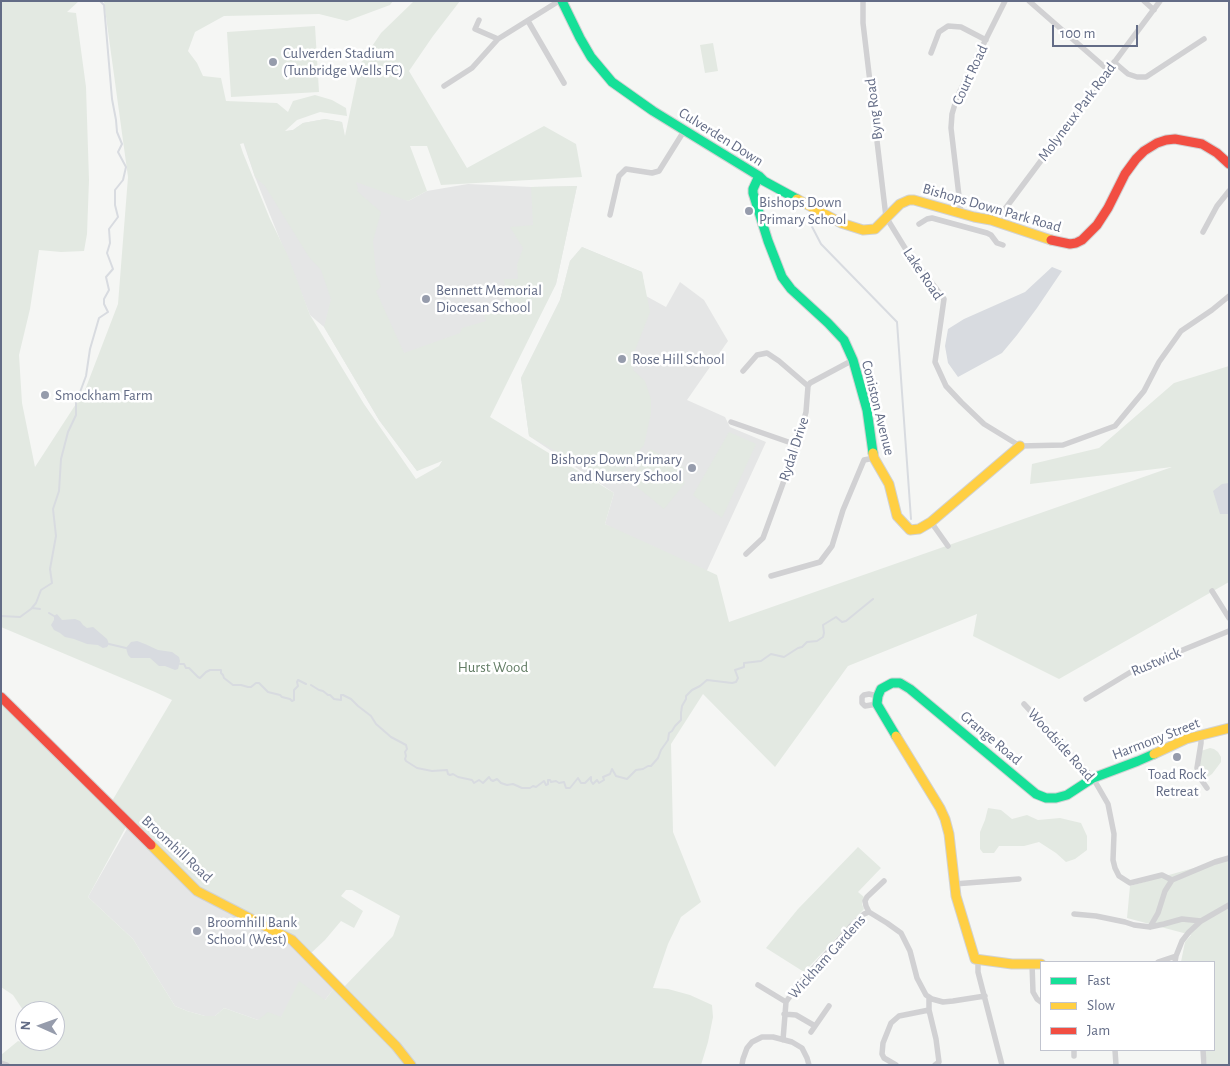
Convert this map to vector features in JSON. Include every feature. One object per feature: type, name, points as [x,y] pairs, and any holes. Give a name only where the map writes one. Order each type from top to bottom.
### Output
[{"type":"street","points":[[444,86],[472,68],[498,39],[560,1]]},
{"type":"street","name":"Culverden Down","points":[[560,1],[591,57],[612,82],[653,111],[759,176],[764,181],[841,223],[863,230],[870,230],[878,226],[900,204]]},
{"type":"street","name":"Byng Road","points":[[863,1],[863,23],[886,217]]},
{"type":"street","name":"Court Road","points":[[960,213],[951,128],[952,114],[957,97],[1005,1]]},
{"type":"street","points":[[1029,1],[1108,70]]},
{"type":"street","points":[[1144,1],[1154,10]]},
{"type":"street","name":"Molyneux Park Road","points":[[991,220],[999,217],[1160,1]]},
{"type":"street","points":[[479,20],[475,29],[498,39]]},
{"type":"street","points":[[528,21],[564,83]]},
{"type":"street","points":[[930,53],[939,32],[948,26],[961,27],[986,40]]},
{"type":"street","points":[[1114,62],[1128,74],[1146,77],[1204,39]]},
{"type":"street","points":[[610,215],[619,176],[626,169],[652,173],[659,171],[684,130]]},
{"type":"street","name":"Bishops Down Park Road","points":[[900,204],[909,200],[920,201],[991,220],[1034,236],[1070,244],[1082,240],[1097,225],[1125,174],[1144,151],[1157,143],[1175,139],[1202,144],[1217,153],[1229,164]]},
{"type":"street","name":"Coniston Avenue","points":[[759,176],[753,189],[768,241],[782,277],[791,290],[844,340],[853,360],[867,410],[874,458],[889,484],[896,516],[910,530],[919,529],[931,522],[1020,446]]},
{"type":"street","points":[[1203,232],[1217,206],[1229,190]]},
{"type":"street","name":"Lake Road","points":[[886,217],[905,248],[944,299],[935,362],[946,386],[984,424],[1020,446]]},
{"type":"street","points":[[972,229],[974,217]]},
{"type":"street","points":[[919,224],[932,218],[991,234],[996,242],[1003,245]]},
{"type":"street","points":[[1020,446],[1064,445],[1115,426],[1144,391],[1159,362],[1181,332],[1229,296]]},
{"type":"street","points":[[743,371],[757,355],[767,352],[808,386],[810,383],[853,360]]},
{"type":"street","name":"Rydal Drive","points":[[746,554],[763,538],[797,445],[806,412],[808,386]]},
{"type":"street","points":[[731,422],[797,445]]},
{"type":"street","points":[[771,576],[820,562],[832,546],[843,510],[864,460],[874,458]]},
{"type":"street","points":[[931,522],[948,546]]},
{"type":"street","points":[[1212,591],[1229,618]]},
{"type":"street","name":"Rustwick","points":[[1086,699],[1134,670],[1229,631]]},
{"type":"street","name":"Grange Road","points":[[978,960],[975,959],[973,954],[956,896],[949,834],[945,819],[877,701],[881,689],[892,683],[900,683],[910,689],[1036,794],[1046,798],[1067,795],[1096,777]]},
{"type":"street","name":"Broomhill Road","points":[[1,697],[197,891],[292,940],[396,1046],[411,1065]]},
{"type":"street","name":"Woodside Road","points":[[1024,704],[1096,777],[1108,804],[1114,834],[1113,860],[1119,876],[1130,883],[1162,875],[1172,880]]},
{"type":"street","name":"Harmony Street","points":[[1096,777],[1138,761],[1186,739],[1229,728]]},
{"type":"street","points":[[1201,734],[1197,768],[1200,778],[1207,788]]},
{"type":"street","points":[[1150,927],[1158,913],[1165,891],[1172,880],[1229,858]]},
{"type":"street","points":[[954,884],[1019,879]]},
{"type":"street","points":[[884,881],[867,898],[866,906],[869,912],[901,933],[910,951],[917,978],[922,989],[929,997],[943,1002],[985,996]]},
{"type":"street","points":[[1176,959],[1182,941],[1189,932],[1201,921],[1229,905]]},
{"type":"street","name":"Wickham Gardens","points":[[786,1002],[797,986],[824,955],[851,926],[869,912]]},
{"type":"street","points":[[1074,914],[1096,916],[1150,927],[1182,919],[1201,921]]},
{"type":"street","points":[[1002,1065],[978,972],[978,960],[1012,964],[1037,964],[1033,992],[1040,1001]]},
{"type":"street","points":[[758,985],[786,1002],[783,1040]]},
{"type":"street","points":[[929,997],[929,1010],[940,1062],[937,1064]]},
{"type":"street","points":[[784,1014],[796,1015],[813,1029],[829,1006]]},
{"type":"street","points":[[896,1065],[884,1058],[882,1054],[883,1043],[890,1023],[899,1016],[929,1010]]},
{"type":"street","points":[[742,1065],[747,1048],[752,1042],[762,1037],[772,1037],[792,1042],[802,1048],[808,1058],[809,1065]]},
{"type":"street","points":[[1115,1051],[1116,1065]]},
{"type":"street","points":[[1203,1051],[1204,1065]]},
{"type":"street","points":[[1,1064],[8,1065]]},
{"type":"shaded area","name":"Bennett Memorial Diocesan School","points":[[325,119],[342,122],[350,169],[408,201],[427,191],[468,184],[531,187],[577,186],[556,284],[477,440],[417,471],[379,420],[324,327],[310,315],[255,177],[242,139],[293,130],[303,123]]},
{"type":"shaded area","name":"Rose Hill School","points":[[582,247],[642,272],[646,296],[666,307],[680,282],[704,300],[728,341],[687,400],[725,417],[730,427],[766,442],[703,579],[605,524],[614,493],[529,436],[521,378],[560,300],[570,261]]},
{"type":"shaded area","points":[[1052,267],[1062,271],[1037,308],[1002,353],[958,377],[948,363],[945,346],[948,329],[964,319],[1025,292]]},
{"type":"shaded area","points":[[1229,483],[1229,514],[1220,514],[1213,491],[1222,484]]},
{"type":"shaded area","points":[[57,614],[62,620],[75,619],[87,628],[93,627],[107,639],[109,644],[103,648],[65,637],[54,630],[51,625],[54,616]]},
{"type":"shaded area","points":[[137,641],[158,650],[172,652],[179,657],[178,669],[159,666],[150,658],[131,658],[126,648],[131,642]]},
{"type":"shaded area","name":"Broomhill Bank School (West)","points":[[128,827],[194,893],[289,941],[334,988],[325,1000],[281,1017],[258,1020],[224,1008],[215,1016],[205,1016],[175,1006],[133,939],[88,897]]},
{"type":"green space","name":"Hurst Wood","points":[[1,1],[79,1],[67,12],[76,13],[86,87],[89,180],[87,234],[84,251],[61,252],[39,250],[30,309],[19,355],[22,403],[35,467],[85,390],[118,304],[128,177],[104,2],[106,1],[393,1],[390,5],[347,21],[319,14],[224,16],[195,32],[188,51],[197,63],[203,76],[221,78],[226,101],[277,103],[288,112],[293,101],[315,95],[332,100],[346,108],[347,116],[320,112],[297,120],[285,131],[293,130],[303,123],[325,119],[342,122],[345,136],[360,64],[381,33],[414,1],[460,1],[409,71],[467,168],[544,126],[576,144],[582,177],[441,185],[427,146],[410,146],[427,191],[408,201],[356,182],[357,191],[381,212],[373,241],[376,274],[381,287],[376,291],[404,353],[460,333],[462,328],[486,321],[481,307],[507,302],[504,279],[518,279],[517,265],[523,248],[510,227],[533,225],[531,187],[577,186],[556,284],[490,417],[614,493],[605,524],[717,575],[729,622],[1172,467],[1030,484],[1032,464],[1099,448],[1174,383],[1229,366],[1229,582],[1059,679],[973,636],[977,614],[848,666],[775,767],[703,694],[671,744],[673,832],[701,902],[681,917],[668,944],[653,988],[668,989],[690,995],[712,1005],[713,1017],[701,1065],[414,1065],[343,988],[393,936],[400,916],[352,890],[346,890],[341,896],[363,911],[354,928],[341,921],[310,954],[202,889],[112,801],[172,700],[1,627]],"holes":[[[244,143],[255,177],[265,186],[309,257],[321,270],[331,299],[324,327],[379,420],[417,471],[442,461],[439,466],[416,479],[364,404],[310,315],[288,256],[270,219],[240,144]]]},
{"type":"green space","name":"Culverden Stadium (Tunbridge Wells FC)","points":[[315,26],[319,92],[231,97],[227,32]]},
{"type":"green space","points":[[713,43],[718,71],[705,73],[700,45]]},
{"type":"green space","name":"Rose Hill School","points":[[582,247],[642,272],[650,312],[634,353],[633,370],[645,381],[651,399],[651,413],[644,445],[613,483],[529,436],[521,378],[560,300],[570,261]]},
{"type":"green space","points":[[729,432],[756,444],[722,518],[693,495]]},
{"type":"green space","points":[[650,449],[684,468],[681,475],[685,483],[664,509],[630,481]]},
{"type":"green space","points":[[1,702],[127,825],[88,897],[133,939],[175,1006],[205,1016],[215,1016],[224,1008],[258,1020],[268,1012],[281,1017],[299,981],[325,1000],[334,988],[393,1047],[405,1065],[1,1065],[1,1055],[15,1043],[15,1051],[65,1051],[65,1001],[17,1001],[13,995],[1,987]]},
{"type":"green space","points":[[1210,748],[1218,752],[1221,762],[1212,774],[1206,778],[1202,777],[1198,768],[1201,751]]},
{"type":"green space","points":[[988,808],[1001,810],[1012,819],[1027,815],[1038,820],[1060,818],[1081,823],[1087,836],[1087,850],[1075,859],[1066,862],[1039,842],[1024,846],[999,846],[994,853],[983,853],[980,849],[980,832]]},
{"type":"green space","points":[[858,847],[881,868],[858,892],[864,897],[862,904],[864,909],[804,972],[766,948],[798,909]]},
{"type":"green space","points":[[1229,858],[1229,1065],[1207,1065],[1205,1051],[1215,1051],[1215,961],[1181,961],[1185,942],[1191,935],[1127,918],[1130,886]]},
{"type":"waterway","points":[[1,616],[20,617],[36,603],[41,590],[52,583],[50,569],[56,536],[53,509],[59,491],[61,459],[68,432],[76,415],[76,403],[86,376],[90,349],[99,318],[108,312],[104,304],[104,299],[109,290],[106,277],[113,269],[107,253],[110,243],[109,229],[118,217],[115,205],[115,190],[123,180],[126,167],[118,152],[122,144],[117,132],[112,99],[104,5],[100,1]]},
{"type":"waterway","points":[[808,219],[821,244],[897,322],[911,519]]},
{"type":"waterway","points":[[311,685],[334,699],[341,700],[341,695],[351,699],[391,737],[406,745],[405,759],[417,768],[432,771],[447,770],[450,775],[453,774],[472,780],[474,783],[479,780],[483,783],[489,777],[493,781],[497,779],[507,785],[513,784],[522,788],[530,788],[536,787],[544,781],[546,785],[548,780],[550,780],[551,782],[564,782],[566,788],[570,788],[578,778],[581,783],[585,783],[591,777],[593,784],[597,780],[599,783],[604,780],[603,777],[610,774],[612,769],[616,776],[627,779],[636,770],[651,766],[668,740],[669,733],[681,720],[682,706],[686,696],[692,690],[707,680],[736,682],[738,678],[735,670],[744,667],[744,663],[761,661],[771,654],[784,657],[807,642],[817,641],[823,637],[823,625],[836,617],[842,622],[846,621],[873,599]]},
{"type":"waterway","points":[[32,608],[40,609]]},
{"type":"waterway","points":[[49,613],[54,616]]},
{"type":"waterway","points":[[109,644],[126,648]]},
{"type":"waterway","points":[[180,664],[184,664],[186,668],[189,668],[200,678],[210,670],[221,670],[224,678],[233,685],[251,687],[259,683],[268,692],[292,701],[294,700],[294,690],[298,686],[298,680],[306,684]]},
{"type":"traffic: fast","points":[[562,1],[591,57],[612,82],[653,111],[759,176],[764,181],[797,199]]},
{"type":"traffic: fast","points":[[759,176],[753,193],[782,277],[791,289],[844,340],[853,360],[867,410],[873,453]]},
{"type":"traffic: fast","points":[[896,736],[877,704],[881,689],[892,683],[900,683],[910,689],[1036,794],[1046,798],[1067,795],[1093,778],[1154,754]]},
{"type":"traffic: slow","points":[[797,199],[841,223],[863,230],[875,229],[900,204],[914,200],[991,220],[1051,240]]},
{"type":"traffic: slow","points":[[873,453],[889,484],[897,516],[910,530],[919,529],[931,522],[1020,446]]},
{"type":"traffic: slow","points":[[1154,754],[1186,739],[1229,728]]},
{"type":"traffic: slow","points":[[896,736],[945,819],[949,834],[956,896],[975,959],[1012,964],[1040,964]]},
{"type":"traffic: slow","points":[[151,845],[197,891],[292,940],[396,1046],[411,1065]]},
{"type":"traffic: jam","points":[[1051,240],[1070,244],[1082,240],[1097,225],[1125,174],[1136,159],[1144,151],[1157,143],[1175,139],[1202,144],[1217,153],[1229,164]]},
{"type":"traffic: jam","points":[[1,697],[151,845]]},
{"type":"place","name":"Culverden Stadium (Tunbridge Wells FC)","points":[[273,62]]},
{"type":"place","name":"Bishops Down Primary School","points":[[749,211]]},
{"type":"place","name":"Bennett Memorial Diocesan School","points":[[426,299]]},
{"type":"place","name":"Rose Hill School","points":[[622,359]]},
{"type":"place","name":"Smockham Farm","points":[[45,395]]},
{"type":"place","name":"Bishops Down Primary and Nursery School","points":[[692,468]]},
{"type":"place","name":"Toad Rock Retreat","points":[[1177,757]]},
{"type":"place","name":"Broomhill Bank School (West)","points":[[197,931]]}]
